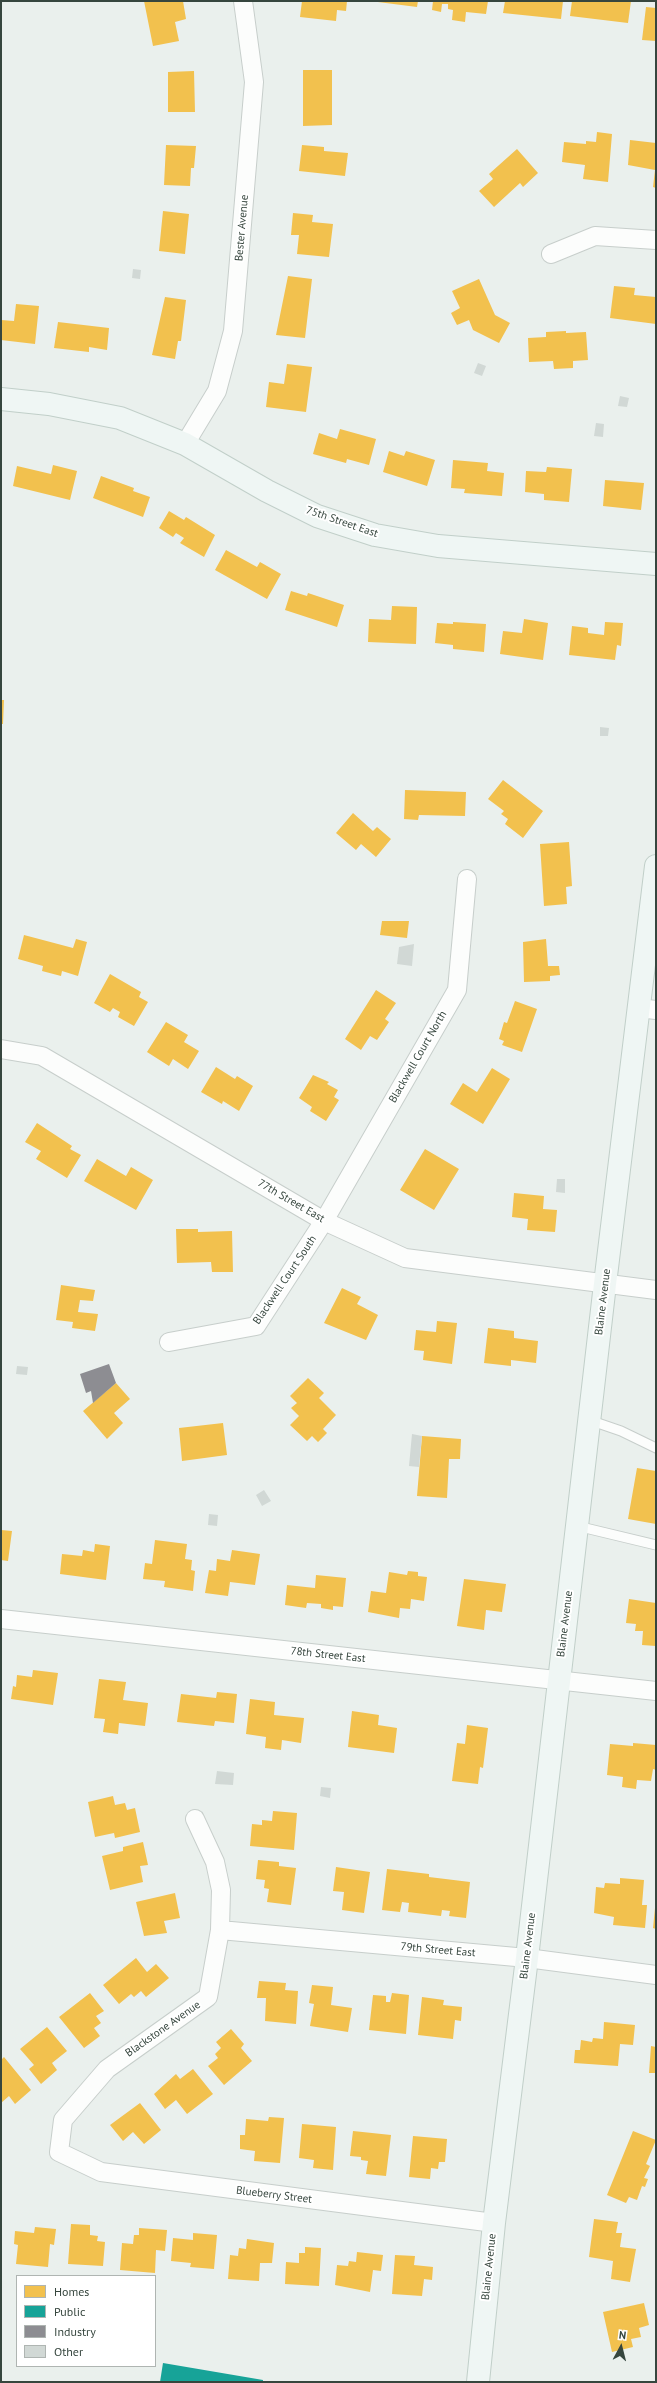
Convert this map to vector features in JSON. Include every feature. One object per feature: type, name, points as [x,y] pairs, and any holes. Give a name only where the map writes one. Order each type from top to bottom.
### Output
[{"type":"street","name":"Bester Avenue","points":[[185,444],[217,391],[233,331],[254,82],[243,1]]},
{"type":"street","points":[[552,254],[595,236],[656,240]]},
{"type":"street","name":"75th Street East","points":[[1,399],[49,404],[120,418],[185,444],[267,491],[317,516],[375,535],[438,546],[656,564]]},
{"type":"street","name":"Blaine Avenue","points":[[478,2382],[494,2223],[527,1958],[605,1284],[648,1009],[656,866]]},
{"type":"street","name":"Blackwell Court North","points":[[324,1221],[457,990],[467,879]]},
{"type":"street","name":"77th Street East","points":[[1,1049],[42,1056],[324,1221],[405,1258],[656,1290]]},
{"type":"street","name":"Blackwell Court South","points":[[169,1342],[256,1326],[324,1221]]},
{"type":"street","name":"78th Street East","points":[[1,1619],[656,1691]]},
{"type":"street","name":"Blackstone Avenue","points":[[59,2152],[63,2120],[107,2069],[208,1997],[220,1930],[221,1890],[218,1872],[195,1819]]},
{"type":"street","name":"79th Street East","points":[[220,1930],[527,1958],[656,1975]]},
{"type":"street","name":"Blueberry Street","points":[[59,2152],[101,2172],[494,2223]]},
{"type":"lane","points":[[589,1420],[621,1431],[656,1448]]},
{"type":"lane","points":[[576,1526],[656,1544]]},
{"type":"building: Homes","points":[[144,1],[183,1],[186,19],[175,22],[179,41],[153,46]]},
{"type":"building: Homes","points":[[302,1],[347,1],[346,11],[337,10],[336,21],[300,17]]},
{"type":"building: Homes","points":[[370,1],[418,1],[417,7]]},
{"type":"building: Homes","points":[[433,1],[488,1],[486,14],[466,12],[465,22],[452,20],[453,10],[448,9],[448,4],[442,4],[441,12],[432,10]]},
{"type":"building: Homes","points":[[505,1],[563,1],[561,19],[503,13]]},
{"type":"building: Homes","points":[[572,1],[631,1],[628,23],[570,16]]},
{"type":"building: Homes","points":[[646,7],[656,8],[656,41],[642,40]]},
{"type":"building: Homes","points":[[303,70],[332,70],[332,125],[303,126]]},
{"type":"building: Homes","points":[[194,71],[195,112],[168,112],[168,72]]},
{"type":"building: Homes","points":[[597,132],[612,134],[608,182],[583,179],[585,165],[562,162],[564,142],[586,144],[586,141],[596,142]]},
{"type":"building: Homes","points":[[630,140],[656,143],[656,188],[653,187],[655,170],[628,165]]},
{"type":"building: Homes","points":[[166,145],[196,146],[194,168],[191,168],[190,186],[164,185]]},
{"type":"building: Homes","points":[[302,145],[324,147],[324,151],[348,153],[345,176],[299,171]]},
{"type":"building: Homes","points":[[517,149],[538,173],[523,187],[520,183],[494,207],[479,191],[493,179],[489,174]]},
{"type":"building: Homes","points":[[163,211],[189,214],[185,254],[159,251]]},
{"type":"building: Homes","points":[[293,213],[313,215],[312,222],[333,224],[329,257],[297,254],[299,235],[291,235]]},
{"type":"building: Homes","points":[[288,276],[312,279],[305,338],[276,335]]},
{"type":"building: Homes","points":[[479,279],[495,315],[510,323],[499,343],[473,330],[469,320],[457,325],[451,313],[460,308],[452,291]]},
{"type":"building: Homes","points":[[614,286],[635,288],[634,295],[656,297],[656,324],[610,318]]},
{"type":"building: Homes","points":[[165,297],[186,300],[181,341],[178,341],[175,359],[152,355]]},
{"type":"building: Homes","points":[[16,304],[39,306],[35,344],[1,340],[1,320],[14,321]]},
{"type":"building: Homes","points":[[58,322],[109,328],[107,350],[89,347],[89,352],[54,348]]},
{"type":"building: Homes","points":[[566,331],[566,333],[586,332],[588,360],[573,361],[573,368],[554,369],[553,361],[529,362],[528,338],[546,337],[546,332]]},
{"type":"building: Homes","points":[[287,364],[312,367],[306,412],[266,407],[269,382],[284,384]]},
{"type":"building: Homes","points":[[340,429],[376,439],[369,465],[347,459],[346,463],[313,454],[319,433],[337,439]]},
{"type":"building: Homes","points":[[389,451],[404,456],[406,451],[435,460],[427,486],[383,472]]},
{"type":"building: Homes","points":[[453,460],[488,463],[487,471],[504,473],[502,496],[464,493],[465,489],[451,488]]},
{"type":"building: Homes","points":[[53,465],[77,471],[70,500],[13,486],[17,466],[51,474]]},
{"type":"building: Homes","points":[[547,467],[572,469],[569,502],[544,500],[544,494],[525,492],[526,471],[546,472]]},
{"type":"building: Homes","points":[[101,476],[134,488],[133,491],[150,497],[143,517],[93,498]]},
{"type":"building: Homes","points":[[605,480],[644,483],[641,510],[603,506]]},
{"type":"building: Homes","points":[[169,511],[184,520],[186,517],[215,535],[204,557],[180,543],[184,538],[176,533],[173,537],[159,528]]},
{"type":"building: Homes","points":[[226,550],[257,567],[260,562],[281,574],[267,599],[215,570]]},
{"type":"building: Homes","points":[[291,591],[307,596],[308,593],[344,605],[337,627],[285,610]]},
{"type":"building: Homes","points":[[392,606],[417,607],[416,644],[368,642],[369,619],[391,620]]},
{"type":"building: Homes","points":[[524,619],[548,623],[543,660],[500,654],[503,631],[522,633]]},
{"type":"building: Homes","points":[[453,622],[486,624],[484,652],[453,649],[453,645],[435,643],[437,623],[453,624]]},
{"type":"building: Homes","points":[[605,622],[623,623],[621,646],[617,645],[615,660],[569,655],[572,626],[588,628],[588,633],[604,635]]},
{"type":"building: Homes","points":[[1,700],[4,700],[3,724],[1,724]]},
{"type":"building: Homes","points":[[503,780],[543,811],[523,838],[505,824],[508,819],[501,814],[504,811],[488,799]]},
{"type":"building: Homes","points":[[405,790],[466,792],[465,816],[419,815],[418,820],[404,819]]},
{"type":"building: Homes","points":[[353,813],[373,831],[377,827],[391,839],[376,857],[361,844],[356,850],[336,833]]},
{"type":"building: Homes","points":[[569,842],[572,886],[566,887],[567,904],[544,906],[540,844]]},
{"type":"building: Homes","points":[[382,921],[409,921],[407,938],[380,935]]},
{"type":"building: Homes","points":[[24,935],[73,948],[76,939],[87,942],[78,976],[62,971],[61,976],[42,971],[43,966],[18,959]]},
{"type":"building: Homes","points":[[546,939],[548,966],[559,966],[560,975],[550,976],[550,981],[524,982],[523,942]]},
{"type":"building: Homes","points":[[110,974],[141,992],[139,997],[148,1002],[134,1026],[118,1017],[120,1012],[113,1008],[110,1012],[94,1003]]},
{"type":"building: Homes","points":[[376,990],[396,1003],[385,1019],[389,1022],[377,1040],[370,1036],[361,1050],[345,1039]]},
{"type":"building: Homes","points":[[515,1001],[537,1009],[522,1052],[502,1045],[504,1041],[499,1039],[504,1022],[507,1023]]},
{"type":"building: Homes","points":[[166,1022],[188,1035],[184,1042],[199,1051],[188,1069],[173,1059],[169,1066],[147,1052]]},
{"type":"building: Homes","points":[[216,1067],[235,1079],[237,1076],[253,1086],[239,1111],[223,1101],[222,1104],[201,1092]]},
{"type":"building: Homes","points":[[492,1068],[510,1079],[483,1124],[450,1104],[463,1083],[477,1092]]},
{"type":"building: Homes","points":[[313,1075],[329,1082],[327,1084],[338,1090],[334,1097],[339,1100],[326,1121],[310,1111],[312,1107],[299,1098]]},
{"type":"building: Homes","points":[[37,1123],[72,1146],[70,1149],[81,1155],[67,1178],[36,1159],[41,1151],[25,1142]]},
{"type":"building: Homes","points":[[425,1149],[459,1169],[434,1210],[400,1190]]},
{"type":"building: Homes","points":[[97,1159],[126,1176],[131,1167],[153,1180],[136,1210],[84,1181]]},
{"type":"building: Homes","points":[[514,1193],[544,1196],[543,1209],[557,1210],[555,1232],[527,1230],[528,1219],[512,1217]]},
{"type":"building: Homes","points":[[176,1229],[198,1229],[198,1232],[232,1231],[233,1272],[212,1272],[211,1262],[177,1263]]},
{"type":"building: Homes","points":[[61,1285],[95,1290],[93,1301],[80,1300],[78,1312],[98,1314],[95,1331],[72,1328],[73,1322],[56,1320]]},
{"type":"building: Homes","points":[[342,1288],[361,1297],[357,1304],[378,1315],[366,1340],[324,1323]]},
{"type":"building: Homes","points":[[437,1321],[457,1323],[452,1364],[423,1360],[424,1351],[414,1350],[416,1330],[436,1332]]},
{"type":"building: Homes","points":[[488,1328],[514,1331],[514,1338],[538,1341],[536,1363],[511,1360],[511,1366],[484,1363]]},
{"type":"building: Homes","points":[[308,1378],[324,1393],[319,1398],[336,1415],[323,1429],[327,1433],[318,1442],[312,1436],[307,1441],[290,1425],[299,1416],[291,1408],[297,1403],[290,1396]]},
{"type":"building: Homes","points":[[116,1383],[130,1399],[114,1413],[123,1423],[107,1439],[83,1411]]},
{"type":"building: Homes","points":[[223,1423],[227,1455],[182,1461],[179,1428]]},
{"type":"building: Homes","points":[[422,1436],[461,1439],[460,1459],[449,1459],[447,1498],[417,1496]]},
{"type":"building: Homes","points":[[637,1468],[656,1471],[656,1524],[628,1519]]},
{"type":"building: Homes","points":[[1,1530],[12,1531],[8,1561],[1,1560]]},
{"type":"building: Homes","points":[[155,1540],[187,1544],[185,1559],[192,1560],[191,1570],[195,1571],[193,1591],[164,1587],[165,1581],[143,1579],[145,1563],[152,1564]]},
{"type":"building: Homes","points":[[95,1544],[110,1546],[106,1580],[60,1574],[62,1554],[82,1556],[83,1550],[94,1552]]},
{"type":"building: Homes","points":[[232,1550],[260,1554],[255,1585],[230,1582],[228,1596],[205,1593],[209,1570],[216,1571],[217,1559],[230,1561]]},
{"type":"building: Homes","points":[[408,1571],[418,1572],[418,1576],[427,1577],[424,1601],[411,1599],[410,1609],[400,1608],[399,1618],[368,1612],[371,1591],[386,1593],[389,1572],[407,1575]]},
{"type":"building: Homes","points":[[316,1575],[346,1578],[343,1607],[333,1606],[333,1610],[321,1608],[321,1604],[307,1603],[306,1608],[285,1605],[287,1585],[315,1588]]},
{"type":"building: Homes","points":[[464,1579],[506,1584],[502,1612],[486,1610],[484,1630],[457,1626]]},
{"type":"building: Homes","points":[[629,1599],[656,1603],[656,1646],[642,1645],[643,1631],[635,1631],[636,1624],[626,1623]]},
{"type":"building: Homes","points":[[33,1670],[58,1673],[53,1705],[11,1699],[13,1686],[16,1687],[17,1675],[32,1677]]},
{"type":"building: Homes","points":[[99,1679],[126,1682],[123,1700],[148,1703],[145,1726],[119,1723],[118,1734],[103,1732],[105,1719],[94,1718]]},
{"type":"building: Homes","points":[[217,1692],[237,1694],[234,1723],[215,1721],[214,1726],[177,1722],[181,1694],[216,1698]]},
{"type":"building: Homes","points":[[250,1699],[275,1702],[274,1715],[304,1718],[301,1743],[282,1740],[281,1750],[265,1748],[266,1737],[246,1734]]},
{"type":"building: Homes","points":[[352,1711],[379,1715],[378,1725],[397,1728],[394,1753],[348,1747]]},
{"type":"building: Homes","points":[[467,1725],[488,1728],[483,1768],[480,1767],[478,1784],[452,1781],[457,1743],[465,1744]]},
{"type":"building: Homes","points":[[633,1743],[656,1745],[656,1770],[653,1769],[651,1781],[637,1780],[636,1789],[622,1787],[623,1777],[607,1775],[610,1744],[633,1746]]},
{"type":"building: Homes","points":[[113,1796],[115,1805],[125,1803],[127,1810],[135,1808],[140,1832],[115,1838],[114,1833],[95,1837],[88,1802]]},
{"type":"building: Homes","points":[[273,1811],[297,1813],[294,1850],[250,1846],[252,1824],[262,1825],[262,1820],[272,1821]]},
{"type":"building: Homes","points":[[143,1842],[148,1865],[140,1866],[143,1882],[110,1890],[102,1856],[123,1851],[123,1847]]},
{"type":"building: Homes","points":[[258,1860],[279,1862],[279,1866],[296,1868],[291,1905],[267,1902],[269,1889],[264,1888],[265,1880],[256,1879]]},
{"type":"building: Homes","points":[[336,1867],[370,1872],[364,1913],[342,1910],[344,1892],[333,1891]]},
{"type":"building: Homes","points":[[387,1869],[429,1874],[429,1877],[470,1882],[466,1918],[449,1916],[450,1911],[442,1910],[441,1916],[408,1912],[409,1903],[402,1902],[400,1912],[382,1910]]},
{"type":"building: Homes","points":[[620,1878],[644,1880],[642,1905],[647,1905],[645,1928],[613,1925],[614,1917],[594,1913],[596,1887],[604,1888],[605,1883],[620,1884]]},
{"type":"building: Homes","points":[[175,1893],[180,1918],[164,1921],[167,1933],[144,1936],[136,1902]]},
{"type":"building: Homes","points":[[656,1908],[656,1929],[653,1928]]},
{"type":"building: Homes","points":[[136,1958],[147,1972],[156,1964],[169,1978],[146,1997],[141,1991],[134,1997],[131,1994],[119,2004],[103,1985]]},
{"type":"building: Homes","points":[[259,1981],[286,1983],[285,1990],[298,1991],[296,2024],[265,2021],[266,1998],[257,1998]]},
{"type":"building: Homes","points":[[312,1985],[333,1987],[331,2005],[352,2008],[348,2032],[310,2026],[314,2004],[309,2003]]},
{"type":"building: Homes","points":[[90,1993],[104,2011],[96,2016],[101,2023],[94,2028],[100,2036],[84,2048],[59,2017]]},
{"type":"building: Homes","points":[[392,1993],[409,1995],[406,2034],[369,2030],[373,1995],[386,1996],[386,2002],[390,2002]]},
{"type":"building: Homes","points":[[422,1997],[444,2000],[443,2005],[462,2007],[461,2021],[455,2020],[453,2039],[418,2035]]},
{"type":"building: Homes","points":[[604,2022],[635,2025],[633,2045],[620,2044],[618,2066],[574,2063],[575,2050],[580,2050],[581,2040],[592,2042],[593,2038],[603,2039]]},
{"type":"building: Homes","points":[[47,2027],[67,2051],[52,2063],[57,2070],[41,2084],[29,2069],[34,2065],[20,2049]]},
{"type":"building: Homes","points":[[231,2029],[244,2044],[241,2048],[252,2061],[224,2085],[208,2066],[218,2058],[215,2054],[221,2048],[216,2042]]},
{"type":"building: Homes","points":[[651,2046],[656,2047],[656,2073],[649,2073]]},
{"type":"building: Homes","points":[[4,2057],[31,2090],[15,2104],[9,2096],[1,2103],[1,2060]]},
{"type":"building: Homes","points":[[193,2069],[213,2094],[187,2114],[176,2100],[165,2109],[154,2094],[176,2074],[180,2079]]},
{"type":"building: Homes","points":[[140,2103],[161,2130],[144,2144],[133,2132],[123,2141],[110,2125]]},
{"type":"building: Homes","points":[[269,2117],[284,2118],[280,2163],[254,2161],[255,2151],[240,2149],[240,2135],[245,2135],[246,2119],[268,2121]]},
{"type":"building: Homes","points":[[302,2124],[336,2127],[333,2170],[313,2168],[314,2160],[299,2158]]},
{"type":"building: Homes","points":[[353,2131],[391,2135],[386,2176],[366,2174],[368,2161],[361,2160],[361,2157],[350,2156]]},
{"type":"building: Homes","points":[[633,2131],[656,2140],[646,2164],[650,2166],[644,2178],[648,2179],[645,2187],[642,2186],[637,2200],[629,2197],[626,2203],[607,2195]]},
{"type":"building: Homes","points":[[413,2136],[447,2139],[445,2162],[439,2162],[438,2169],[431,2168],[430,2179],[409,2177]]},
{"type":"building: Homes","points":[[594,2219],[618,2222],[616,2233],[622,2233],[620,2247],[636,2249],[630,2282],[611,2279],[613,2261],[589,2257]]},
{"type":"building: Homes","points":[[71,2224],[90,2225],[90,2235],[98,2236],[97,2241],[105,2242],[103,2266],[68,2264]]},
{"type":"building: Homes","points":[[35,2227],[56,2229],[54,2245],[50,2244],[48,2267],[16,2264],[18,2245],[14,2244],[15,2231],[34,2233]]},
{"type":"building: Homes","points":[[139,2228],[167,2230],[165,2251],[156,2250],[155,2273],[120,2270],[122,2243],[133,2244],[134,2235],[139,2235]]},
{"type":"building: Homes","points":[[193,2233],[217,2235],[214,2269],[190,2267],[191,2263],[171,2261],[173,2238],[193,2240]]},
{"type":"building: Homes","points":[[247,2239],[274,2243],[272,2263],[260,2263],[259,2281],[228,2279],[230,2255],[238,2256],[239,2248],[246,2249]]},
{"type":"building: Homes","points":[[305,2247],[321,2248],[319,2286],[285,2284],[286,2262],[299,2263],[299,2253],[305,2253]]},
{"type":"building: Homes","points":[[357,2252],[383,2255],[381,2271],[373,2270],[370,2292],[335,2285],[337,2265],[348,2266],[349,2261],[356,2262]]},
{"type":"building: Homes","points":[[395,2255],[415,2256],[414,2265],[433,2267],[432,2280],[424,2279],[422,2296],[392,2294]]},
{"type":"building: Homes","points":[[644,2303],[649,2325],[639,2328],[641,2337],[631,2339],[633,2347],[612,2352],[603,2312]]},
{"type":"building: Public","points":[[163,2363],[263,2380],[263,2382],[160,2382]]},
{"type":"building: Industry","points":[[109,1364],[116,1383],[93,1403],[91,1391],[86,1393],[80,1374]]},
{"type":"building: Other","points":[[133,269],[141,270],[140,279],[132,278]]},
{"type":"building: Other","points":[[478,363],[486,366],[482,376],[474,373]]},
{"type":"building: Other","points":[[620,396],[629,398],[627,407],[618,406]]},
{"type":"building: Other","points":[[596,423],[604,424],[603,437],[594,436]]},
{"type":"building: Other","points":[[600,727],[609,728],[608,736],[600,736]]},
{"type":"building: Other","points":[[414,944],[412,966],[397,964],[399,947]]},
{"type":"building: Other","points":[[557,1179],[565,1179],[565,1193],[556,1192]]},
{"type":"building: Other","points":[[17,1366],[28,1367],[27,1375],[16,1374]]},
{"type":"building: Other","points":[[412,1434],[422,1436],[419,1467],[409,1466]]},
{"type":"building: Other","points":[[264,1490],[271,1501],[262,1506],[256,1495]]},
{"type":"building: Other","points":[[209,1514],[218,1515],[217,1526],[208,1525]]},
{"type":"building: Other","points":[[217,1771],[234,1773],[233,1785],[215,1784]]},
{"type":"building: Other","points":[[321,1787],[331,1788],[330,1798],[320,1796]]}]
